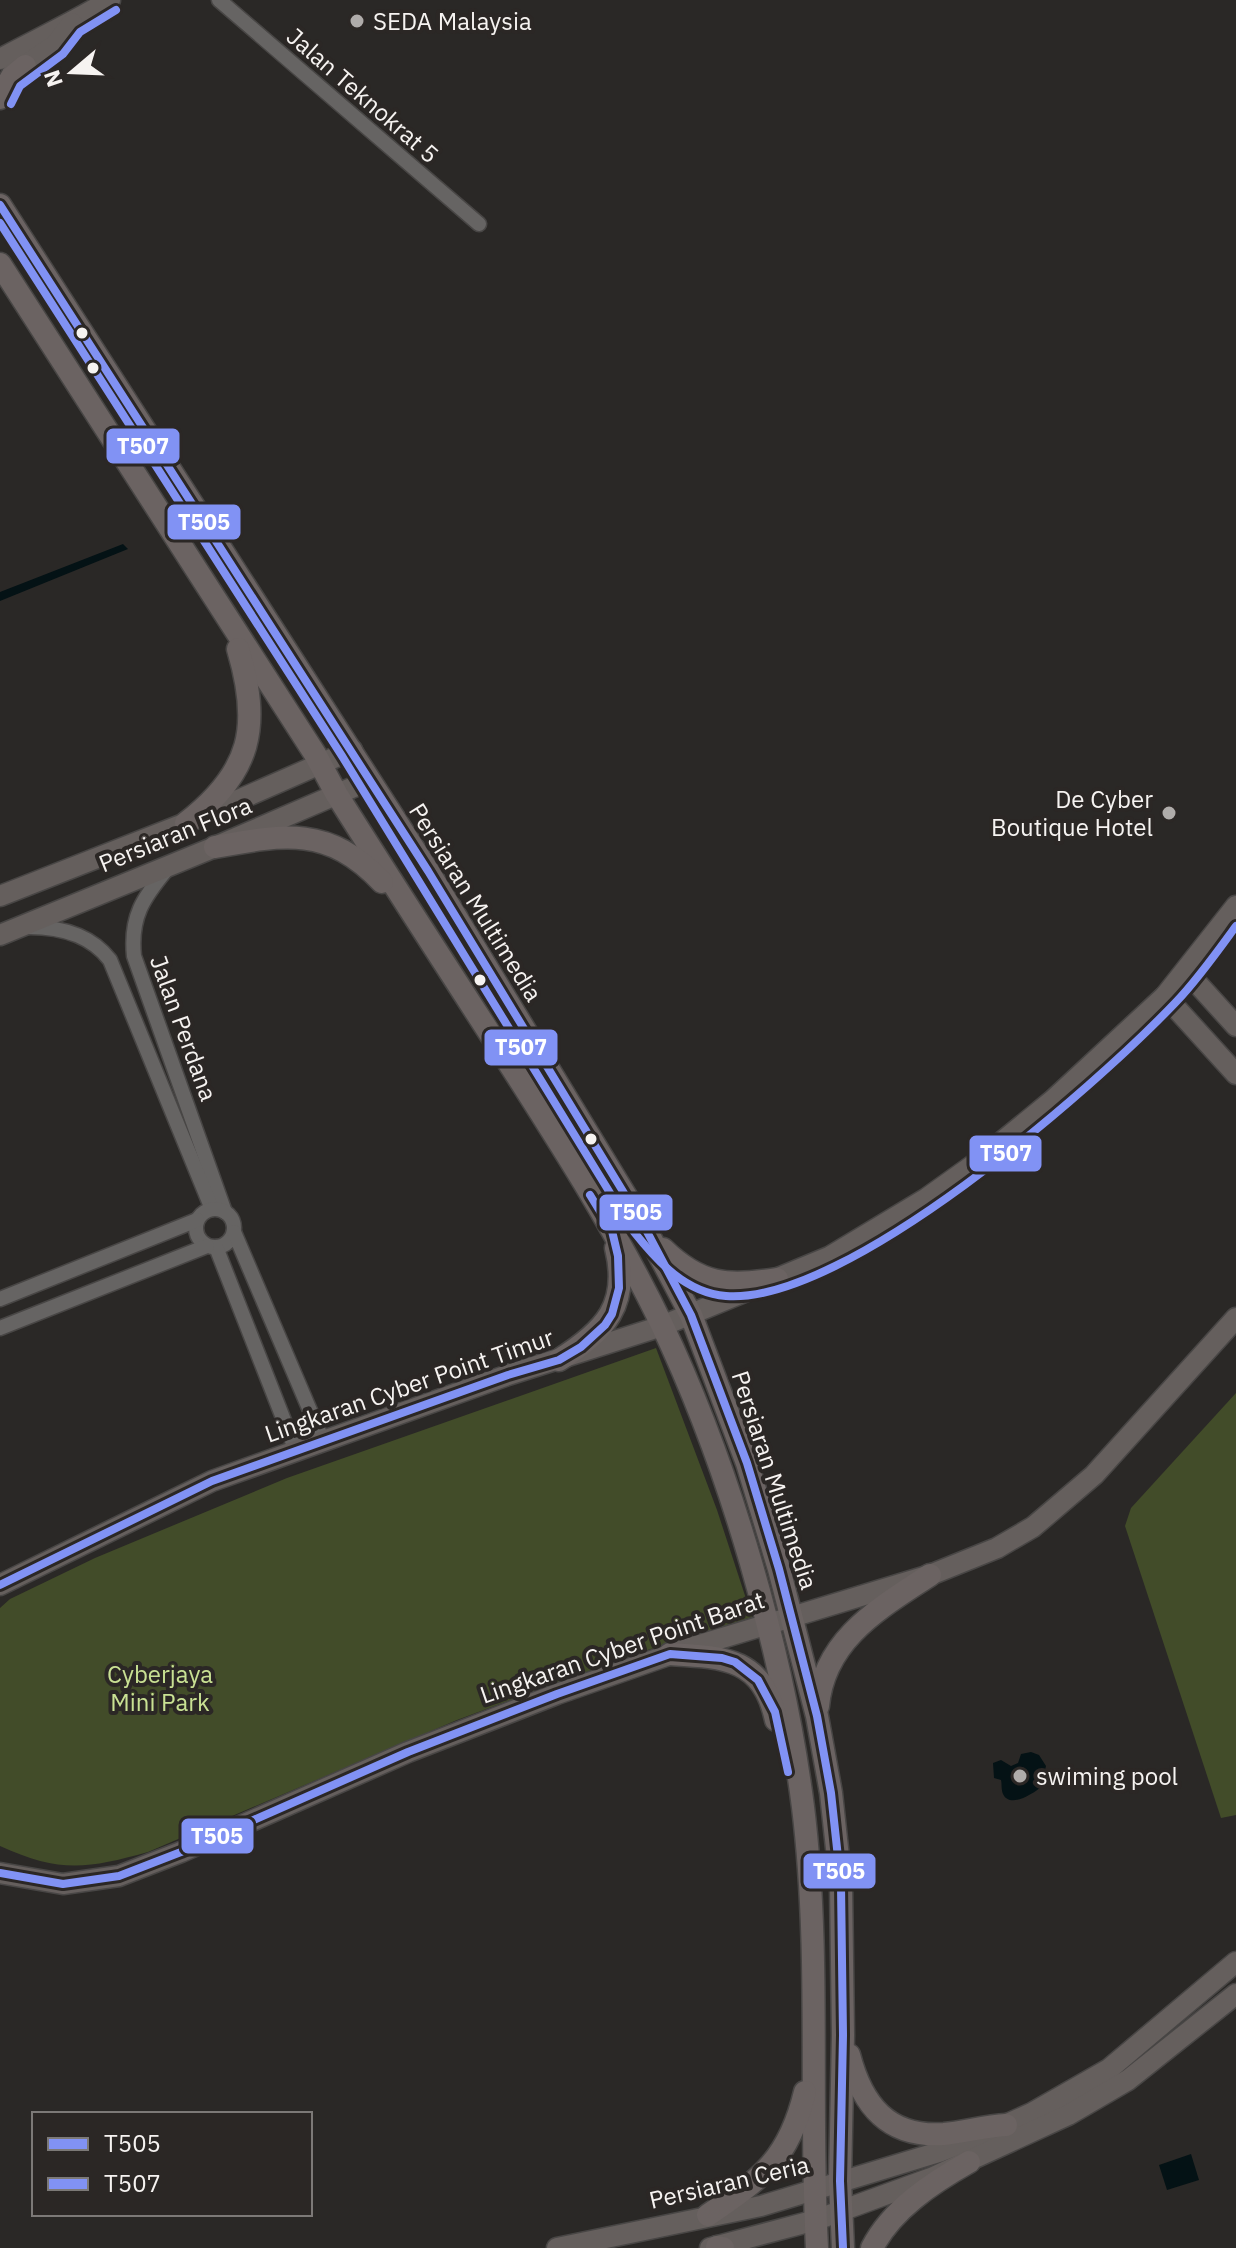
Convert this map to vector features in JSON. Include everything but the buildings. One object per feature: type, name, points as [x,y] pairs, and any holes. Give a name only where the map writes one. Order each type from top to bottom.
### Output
[{"type":"main road","points":[[0,59],[110,0]]},
{"type":"main road","points":[[0,81],[55,45],[72,23]]},
{"type":"main road","points":[[0,98],[11,78],[25,66]]},
{"type":"main road","name":"Persiaran Multimedia","points":[[1,204],[352,750],[644,1226],[691,1315],[747,1463],[792,1616],[817,1716],[831,1793],[841,1885],[843,2035],[840,2181],[843,2248]]},
{"type":"main road","name":"Persiaran Multimedia","points":[[0,264],[530,1097],[612,1231],[662,1326],[712,1449],[767,1624],[796,1759],[809,1861],[812,1922],[817,2248]]},
{"type":"main road","points":[[186,823],[208,805],[237,767],[251,722],[250,698],[228,620]]},
{"type":"main road","name":"Persiaran Flora","points":[[0,896],[186,823],[352,750]]},
{"type":"main road","name":"Persiaran Flora","points":[[10,931],[370,780]]},
{"type":"main road","points":[[215,847],[284,836],[332,844],[355,856],[380,879],[422,928]]},
{"type":"main road","name":"Lingkaran Cyber Point Timur","points":[[0,1585],[212,1481],[508,1375],[662,1326],[829,1257],[927,1198],[976,1163],[1075,1081],[1165,996],[1236,906]]},
{"type":"main road","points":[[1186,971],[1236,1026]]},
{"type":"main road","points":[[1165,996],[1236,1074]]},
{"type":"main road","points":[[644,1226],[674,1260],[710,1281],[726,1284],[777,1279]]},
{"type":"main road","points":[[559,1360],[592,1338],[612,1314],[620,1270],[612,1231]]},
{"type":"main road","name":"Lingkaran Cyber Point Barat","points":[[0,1865],[9,1874],[63,1884],[119,1876],[218,1837],[408,1752],[557,1694],[670,1654],[930,1575],[997,1548],[1033,1527],[1094,1475],[1236,1318]]},
{"type":"main road","points":[[817,1716],[828,1670],[854,1629],[868,1616],[930,1575]]},
{"type":"main road","points":[[670,1654],[735,1662],[758,1680],[767,1693],[775,1712],[788,1773],[812,1922]]},
{"type":"main road","name":"Persiaran Ceria","points":[[557,2248],[761,2206],[939,2152],[1006,2125],[1109,2069],[1236,1962]]},
{"type":"main road","points":[[717,2248],[816,2220],[969,2162],[1068,2115],[1110,2092],[1236,1994]]},
{"type":"main road","points":[[708,2215],[759,2179],[788,2142],[797,2123],[808,2080],[813,2032]]},
{"type":"main road","points":[[843,2035],[862,2094],[896,2128],[947,2134],[981,2126],[1006,2125]]},
{"type":"main road","points":[[872,2248],[887,2224],[921,2193],[969,2162]]},
{"type":"street","name":"Jalan Teknokrat 5","points":[[219,0],[479,224]]},
{"type":"street","name":"Jalan Perdana","points":[[170,866],[142,902],[132,937],[134,956],[218,1210]]},
{"type":"street","name":"Jalan Perdana","points":[[10,931],[49,927],[67,932],[94,944],[110,960],[218,1210],[232,1218],[234,1232],[323,1441]]},
{"type":"street","points":[[0,1299],[197,1220],[204,1212],[218,1210]]},
{"type":"street","points":[[197,1220],[196,1232],[211,1246],[296,1451]]},
{"type":"street","points":[[0,1328],[211,1246],[228,1243],[234,1232]]},
{"type":"street","points":[[41,1283],[51,1307]]},
{"type":"green space","name":"Cyberjaya Mini Park","points":[[656,1348],[717,1510],[752,1617],[635,1654],[457,1720],[148,1852],[73,1866],[39,1861],[0,1846],[0,1608],[10,1599],[95,1558],[287,1478]]},
{"type":"green space","points":[[1236,1393],[1236,1815],[1221,1818],[1125,1526],[1131,1508]]},
{"type":"shaded area","points":[[123,544],[128,549],[0,601],[0,592]]},
{"type":"shaded area","name":"swiming pool","points":[[1031,1752],[1039,1755],[1046,1766],[1041,1787],[1016,1800],[1006,1798],[1001,1780],[994,1778],[993,1763],[1001,1760],[1011,1766],[1018,1763],[1021,1754]]},
{"type":"shaded area","points":[[1191,2154],[1199,2180],[1167,2190],[1159,2165]]},
{"type":"transit line","name":"T507","points":[[11,104],[20,86],[63,54],[80,32],[116,10]]},
{"type":"transit line","name":"T505","points":[[0,205],[428,871],[644,1226],[691,1315],[747,1463],[779,1569],[817,1716],[831,1793],[841,1885],[843,2035],[840,2181],[843,2248]]},
{"type":"transit line","name":"T507","points":[[0,223],[342,756],[634,1232],[663,1265],[698,1289],[726,1296],[776,1289],[835,1266],[899,1230],[965,1185],[1029,1135],[1138,1040],[1200,975],[1236,926]]},
{"type":"transit line","name":"T505","points":[[0,1585],[212,1481],[508,1375],[559,1360],[581,1347],[605,1325],[612,1314],[619,1288],[618,1256],[612,1231],[590,1195]]},
{"type":"transit line","name":"T505","points":[[0,1873],[63,1884],[119,1876],[408,1752],[670,1654],[722,1658],[735,1662],[758,1680],[775,1712],[788,1772]]},
{"type":"place","name":"SEDA Malaysia","points":[[357,21]]},
{"type":"place","name":"De Cyber Boutique Hotel","points":[[1169,813]]},
{"type":"place","name":"swiming pool","points":[[1020,1776]]}]
